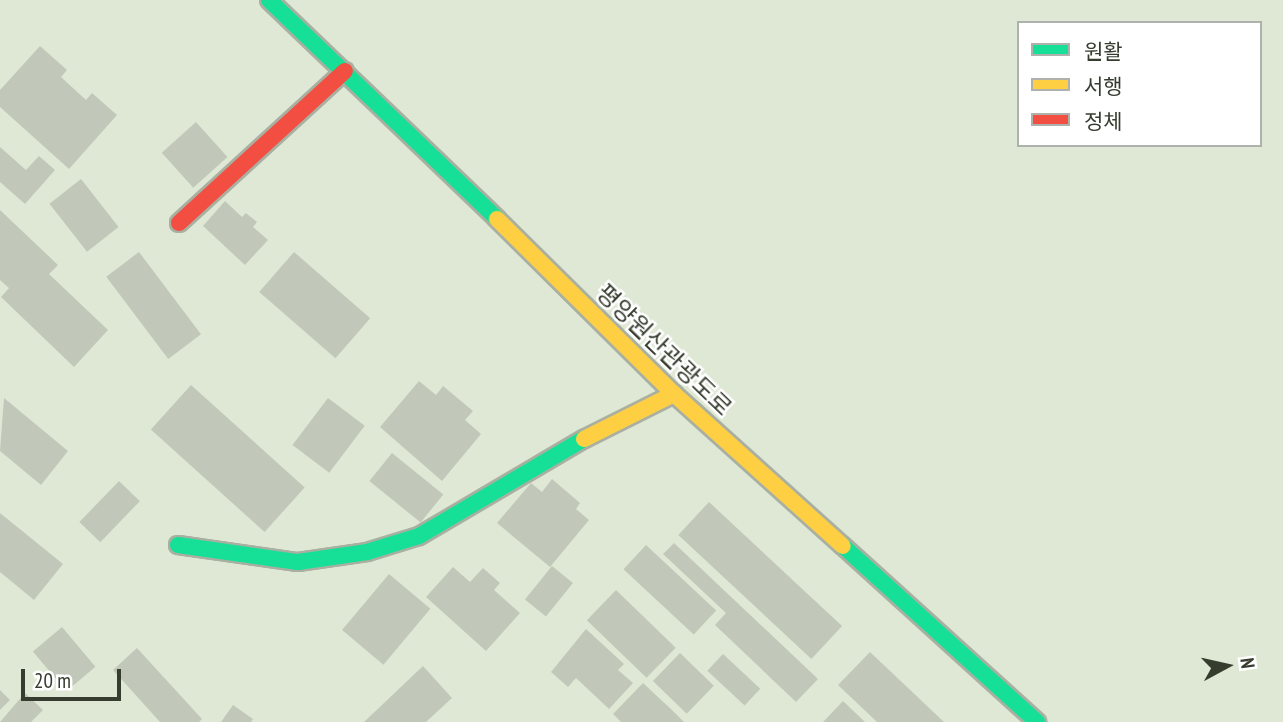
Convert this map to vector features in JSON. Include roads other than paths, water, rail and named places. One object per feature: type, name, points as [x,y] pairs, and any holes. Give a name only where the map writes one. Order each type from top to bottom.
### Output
[{"type":"main road","name":"평양원산관광도로","points":[[269,0],[345,71],[674,394],[1037,722]]},
{"type":"main road","points":[[179,223],[345,71]]},
{"type":"main road","points":[[178,545],[298,562],[367,552],[419,536],[610,424],[674,394]]}]
